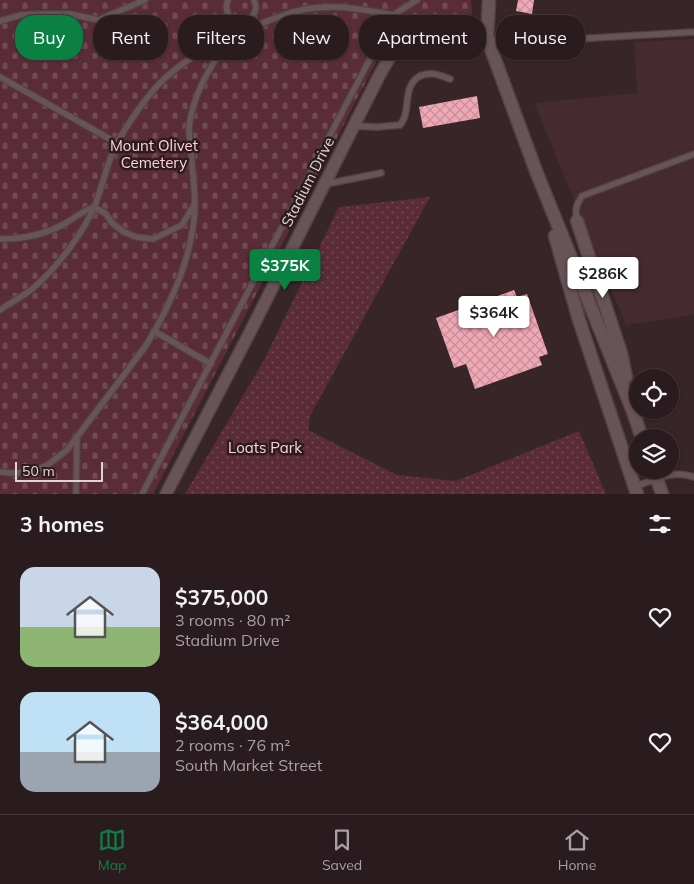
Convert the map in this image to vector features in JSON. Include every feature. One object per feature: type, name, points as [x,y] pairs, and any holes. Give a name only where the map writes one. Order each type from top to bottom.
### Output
[{"type":"main road","points":[[489,0],[487,38],[536,171],[629,402]]},
{"type":"main road","points":[[536,171],[579,320],[636,490]]},
{"type":"main road","points":[[577,220],[621,353],[629,394]]},
{"type":"main road","points":[[657,479],[662,494]]},
{"type":"street","name":"Stadium Drive","points":[[166,494],[248,336],[385,63],[403,45],[422,39],[464,35],[487,38]]},
{"type":"lane","points":[[0,20],[39,14],[70,14],[98,20],[145,0]]},
{"type":"lane","points":[[228,0],[227,9],[230,15]]},
{"type":"lane","points":[[254,0],[256,10],[254,15]]},
{"type":"lane","points":[[264,23],[295,11],[315,8],[361,8],[393,15],[417,0]]},
{"type":"lane","points":[[487,38],[507,43],[694,32]]},
{"type":"lane","points":[[0,310],[31,290],[54,267],[71,246],[94,207],[117,143],[150,96],[170,74],[189,60]]},
{"type":"lane","points":[[0,472],[33,472],[49,464],[61,454],[77,438],[154,331],[179,281],[189,252],[195,218],[189,129],[196,97],[214,60]]},
{"type":"lane","points":[[142,494],[370,60]]},
{"type":"lane","points":[[354,126],[377,128],[400,125],[404,120],[410,86],[415,79],[429,73],[435,73],[450,79]]},
{"type":"lane","points":[[0,77],[117,143]]},
{"type":"lane","points":[[577,220],[575,210],[582,196],[694,154]]},
{"type":"lane","points":[[324,184],[381,173]]},
{"type":"lane","points":[[0,239],[21,239],[42,234],[64,224],[84,210],[94,207],[106,214],[112,223],[124,232],[136,237],[153,239],[182,225],[194,203]]},
{"type":"lane","points":[[154,331],[211,364]]},
{"type":"lane","points":[[76,494],[77,438]]},
{"type":"lane","points":[[679,474],[694,477]]},
{"type":"lane","points":[[636,490],[649,479]]},
{"type":"shaded area","points":[[694,39],[694,315],[626,325],[534,103],[637,93],[634,42]]},
{"type":"green space","name":"Mount Olivet Cemetery","points":[[0,0],[471,0],[472,14],[466,15],[359,15],[359,60],[377,60],[153,494],[0,494]]},
{"type":"green space","name":"Loats Park","points":[[430,197],[310,416],[308,430],[397,475],[456,481],[579,431],[606,494],[185,494],[263,362],[339,207]]},
{"type":"building","points":[[518,0],[534,0],[532,14],[516,11]]},
{"type":"building","points":[[477,96],[480,118],[423,128],[419,107]]},
{"type":"building","points":[[514,290],[517,297],[527,294],[548,354],[539,357],[542,365],[475,389],[466,364],[454,368],[436,318]]}]
